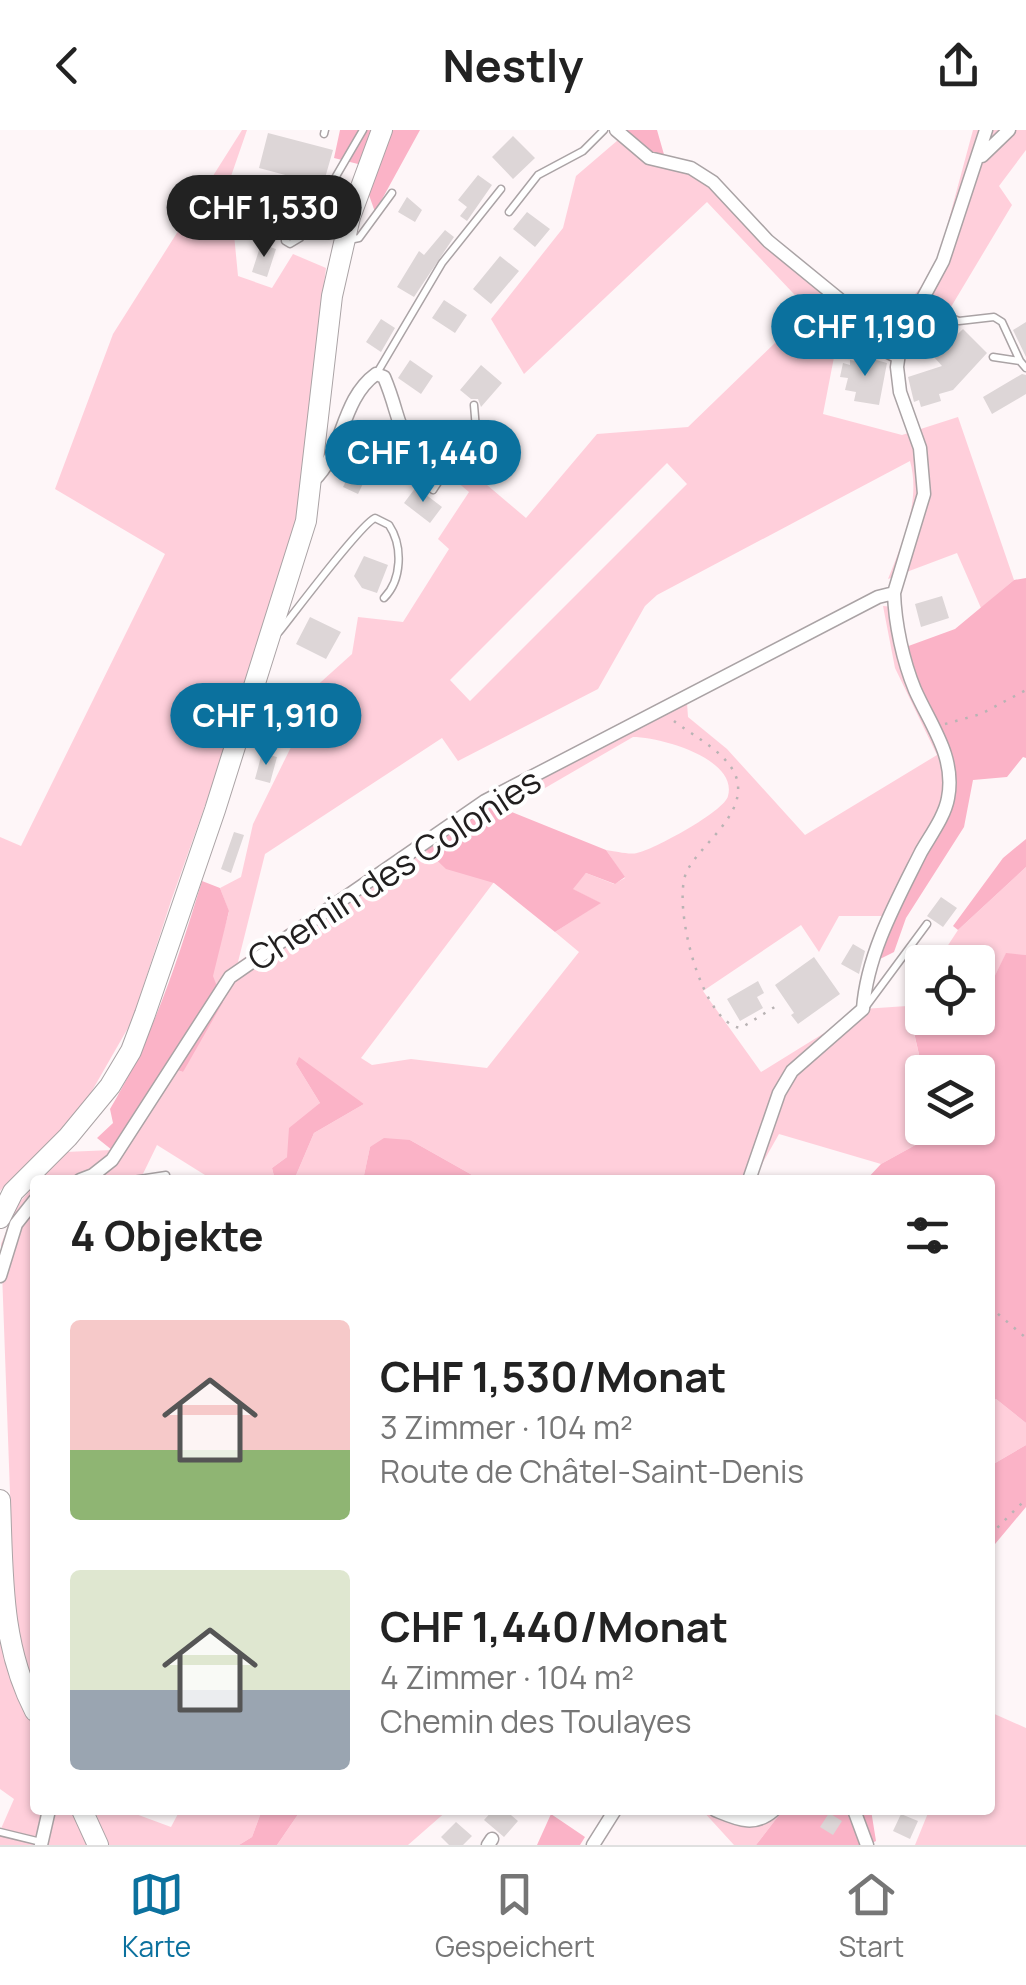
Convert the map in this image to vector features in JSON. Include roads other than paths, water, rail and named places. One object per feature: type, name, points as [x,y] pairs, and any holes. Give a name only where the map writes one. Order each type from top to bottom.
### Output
[{"type":"main road","points":[[9,1220],[13,1192],[92,1110],[131,1051],[306,521],[332,296],[343,242],[382,130]]},
{"type":"main road","points":[[0,1500],[5,1646],[30,1701]]},
{"type":"main road","points":[[84,1815],[98,1845]]},
{"type":"street","points":[[616,130],[649,158],[687,166],[713,182],[768,241],[850,308],[888,352],[898,357]]},
{"type":"street","points":[[751,1175],[780,1093],[792,1071],[863,1010],[865,981],[888,916],[948,801],[950,771],[914,687],[897,620],[894,593],[924,494],[920,448],[900,392],[898,357],[900,339],[943,261],[986,130]]},
{"type":"street","points":[[977,162],[1009,130]]},
{"type":"street","points":[[313,482],[326,469],[348,409],[367,380],[376,374],[384,377],[403,435],[414,450],[439,468],[456,462],[476,430]]},
{"type":"street","name":"Chemin des Colonies","points":[[94,1175],[112,1160],[230,977],[485,801],[878,596],[894,593]]},
{"type":"street","points":[[0,1276],[9,1220],[30,1204]]},
{"type":"street","points":[[42,1844],[49,1815]]},
{"type":"street","points":[[593,1845],[612,1815]]},
{"type":"street","points":[[730,1815],[750,1822],[768,1815]]},
{"type":"street","points":[[856,1815],[867,1845]]},
{"type":"lane","points":[[286,204],[285,241],[290,244],[300,238],[363,130]]},
{"type":"lane","points":[[508,212],[538,175],[584,151],[604,130]]},
{"type":"lane","points":[[376,374],[442,263],[501,189]]},
{"type":"lane","points":[[343,242],[359,238],[392,193]]},
{"type":"lane","points":[[918,305],[959,322],[994,317],[1002,322],[1023,365]]},
{"type":"lane","points":[[993,356],[1023,365]]},
{"type":"lane","points":[[474,405],[476,430]]},
{"type":"lane","points":[[433,490],[448,466]]},
{"type":"lane","points":[[268,644],[364,523],[375,518],[389,525],[398,545],[395,582],[384,598]]},
{"type":"lane","points":[[863,1010],[927,924]]},
{"type":"lane","points":[[0,1832],[42,1844]]}]
